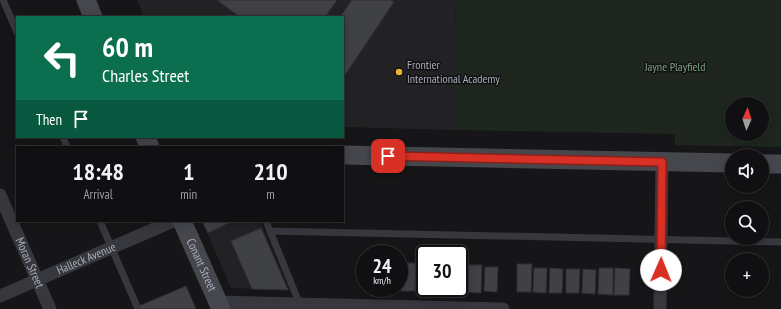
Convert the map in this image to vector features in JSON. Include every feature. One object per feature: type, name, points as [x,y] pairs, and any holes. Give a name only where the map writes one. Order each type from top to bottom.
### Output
[{"type":"street","points":[[86,0],[93,16]]},
{"type":"street","points":[[344,155],[725,163]]},
{"type":"street","points":[[660,309],[662,162]]},
{"type":"street","points":[[769,164],[781,164]]},
{"type":"street","name":"Moran Street","points":[[0,196],[50,309]]},
{"type":"street","name":"Halleck Avenue","points":[[0,296],[171,222]]},
{"type":"street","name":"Conant Street","points":[[182,222],[219,306]]},
{"type":"street","points":[[219,306],[503,309]]},
{"type":"lane","points":[[3,0],[16,30]]},
{"type":"lane","points":[[100,222],[138,309]]},
{"type":"lane","points":[[266,222],[301,307]]},
{"type":"lane","points":[[270,231],[781,242]]},
{"type":"shaded area","name":"Frontier International Academy","points":[[137,0],[456,0],[453,130],[344,127],[344,16],[144,16]]},
{"type":"shaded area","points":[[202,222],[260,222],[289,290],[231,288]]},
{"type":"green space","name":"Jayne Playfield","points":[[456,0],[781,0],[781,147],[675,145],[675,134],[453,130]]},
{"type":"building","points":[[217,0],[337,0],[326,16],[239,16]]},
{"type":"building","points":[[352,0],[391,0],[394,2],[344,77],[344,16],[341,16]]},
{"type":"building","points":[[202,222],[231,222],[208,233]]},
{"type":"building","points":[[261,228],[288,290],[252,289],[231,241]]},
{"type":"building","points":[[408,263],[416,263],[415,291],[408,291]]},
{"type":"building","points":[[517,264],[532,264],[531,292],[517,292]]},
{"type":"building","points":[[468,265],[482,265],[481,293],[468,292]]},
{"type":"building","points":[[485,267],[498,267],[497,292],[484,291]]},
{"type":"building","points":[[534,268],[547,268],[546,293],[533,292]]},
{"type":"building","points":[[550,268],[563,269],[562,293],[549,293]]},
{"type":"building","points":[[599,268],[613,268],[613,295],[598,294]]},
{"type":"building","points":[[615,268],[630,269],[629,295],[614,295]]},
{"type":"building","points":[[566,269],[580,269],[579,293],[566,293]]},
{"type":"building","points":[[583,269],[596,270],[595,294],[582,293]]},
{"type":"building","points":[[186,286],[196,309],[140,309],[139,306]]},
{"type":"place","name":"Frontier International Academy","points":[[399,72]]},
{"type":"route","points":[[388,156],[662,162],[661,270]]}]
